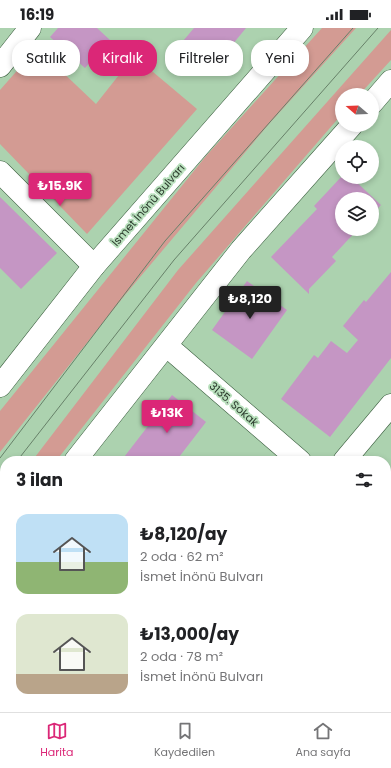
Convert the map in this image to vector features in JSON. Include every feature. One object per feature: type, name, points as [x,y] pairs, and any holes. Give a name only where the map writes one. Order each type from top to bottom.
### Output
[{"type":"main road","points":[[0,66],[30,28]]},
{"type":"main road","name":"İsmet İnönü Bulvarı","points":[[0,386],[94,266],[302,28]]},
{"type":"main road","points":[[379,95],[391,81]]},
{"type":"main road","points":[[79,456],[241,250],[346,132]]},
{"type":"main road","points":[[0,172],[94,266]]},
{"type":"main road","name":"3135. Sokak","points":[[167,346],[294,456]]},
{"type":"main road","points":[[348,456],[391,405]]},
{"type":"shaded area","points":[[322,28],[356,28],[269,124],[125,295],[0,452],[0,411],[206,156],[278,76],[309,76],[309,42]]},
{"type":"shaded area","points":[[391,30],[391,60],[365,88],[340,88]]},
{"type":"shaded area","points":[[157,75],[197,109],[87,234],[0,144],[0,90],[12,76],[66,76],[96,104],[118,76]]},
{"type":"shaded area","points":[[335,93],[335,122],[196,283],[60,456],[36,456],[178,270]]},
{"type":"building","points":[[58,28],[97,28],[110,40],[88,40],[88,65],[85,68],[80,64],[80,40],[53,40],[50,37]]},
{"type":"building","points":[[194,28],[246,28],[236,40],[184,40]]},
{"type":"building","points":[[335,184],[358,184],[367,192],[335,192],[335,236],[352,236],[332,257],[336,261],[309,289],[309,294],[271,257],[317,209],[314,206]]},
{"type":"building","points":[[0,197],[57,253],[21,289],[0,268]]},
{"type":"building","points":[[391,272],[391,358],[330,437],[281,399],[314,355],[318,358],[331,341],[347,353],[358,340],[343,326],[364,300],[366,302]]},
{"type":"building","points":[[247,281],[287,310],[252,359],[212,330]]},
{"type":"building","points":[[172,395],[206,422],[180,456],[125,456]]},
{"type":"tram line","points":[[2,456],[165,241],[353,28]]},
{"type":"tram line","points":[[21,456],[174,260],[378,28]]}]
